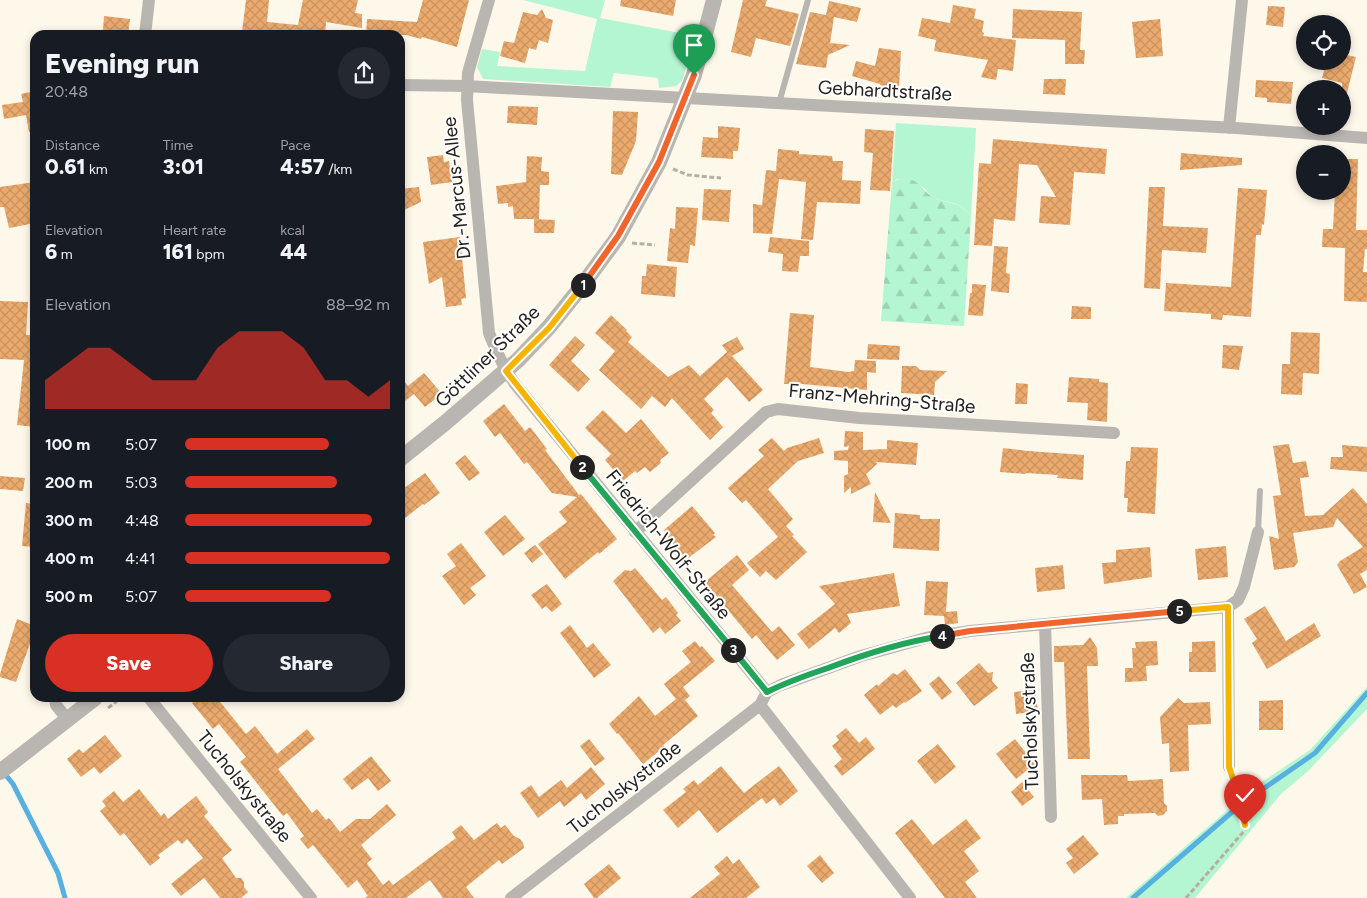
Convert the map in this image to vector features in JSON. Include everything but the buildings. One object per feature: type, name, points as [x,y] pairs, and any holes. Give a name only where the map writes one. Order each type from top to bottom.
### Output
[{"type":"street","points":[[146,30],[149,0]]},
{"type":"street","name":"Dr.-Marcus-Allee","points":[[489,0],[466,86],[489,333],[506,371]]},
{"type":"street","name":"Göttliner Straße","points":[[405,455],[506,371],[549,328],[618,236],[659,162],[694,75],[714,0]]},
{"type":"street","points":[[1229,128],[1242,0]]},
{"type":"street","name":"Gebhardtstraße","points":[[405,85],[466,86],[685,98],[1229,128],[1367,138]]},
{"type":"street","name":"Friedrich-Wolf-Straße","points":[[506,371],[767,692]]},
{"type":"street","name":"Franz-Mehring-Straße","points":[[635,532],[766,412],[778,409],[859,418],[1114,433]]},
{"type":"street","points":[[1229,767],[1228,607],[1238,600],[1244,587],[1258,532]]},
{"type":"street","name":"Tucholskystraße","points":[[511,898],[760,705],[767,692],[781,685],[861,656],[926,638],[970,631],[1228,607]]},
{"type":"street","name":"Tucholskystraße","points":[[1046,624],[1051,817]]},
{"type":"street","points":[[56,702],[68,720]]},
{"type":"street","points":[[5,768],[90,702]]},
{"type":"street","name":"Tucholskystraße","points":[[152,702],[311,898]]},
{"type":"street","points":[[760,705],[910,898]]},
{"type":"lane","points":[[779,104],[808,0]]},
{"type":"lane","points":[[1258,532],[1260,491]]},
{"type":"path","points":[[673,169],[688,175],[720,178]]},
{"type":"path","points":[[632,243],[655,245]]},
{"type":"path","points":[[1186,898],[1245,830],[1244,814],[1229,767]]},
{"type":"green space","points":[[523,0],[605,0],[600,18],[696,36],[682,81],[676,86],[659,88],[658,78],[614,73],[610,87],[483,79],[477,67],[482,49],[500,52],[497,66],[585,71],[597,19]]},
{"type":"green space","points":[[896,123],[976,128],[971,216],[957,204],[933,197],[919,185],[898,179],[892,182]]},
{"type":"green space","points":[[904,178],[914,181],[939,200],[957,204],[971,216],[964,326],[881,321],[892,182]]},
{"type":"green space","points":[[1367,687],[1367,709],[1308,771],[1281,794],[1195,898],[1126,898],[1254,787],[1310,750]]},
{"type":"waterway","points":[[1250,798],[1315,753],[1367,693]]},
{"type":"waterway","points":[[4,773],[13,784],[58,873],[65,898]]},
{"type":"waterway","points":[[1133,898],[1239,806]]},
{"type":"route","points":[[694,75],[659,162],[618,236],[549,328],[506,371],[515,384],[767,692],[781,685],[861,656],[926,638],[970,631],[1228,607],[1229,767],[1244,814],[1245,825]]}]
